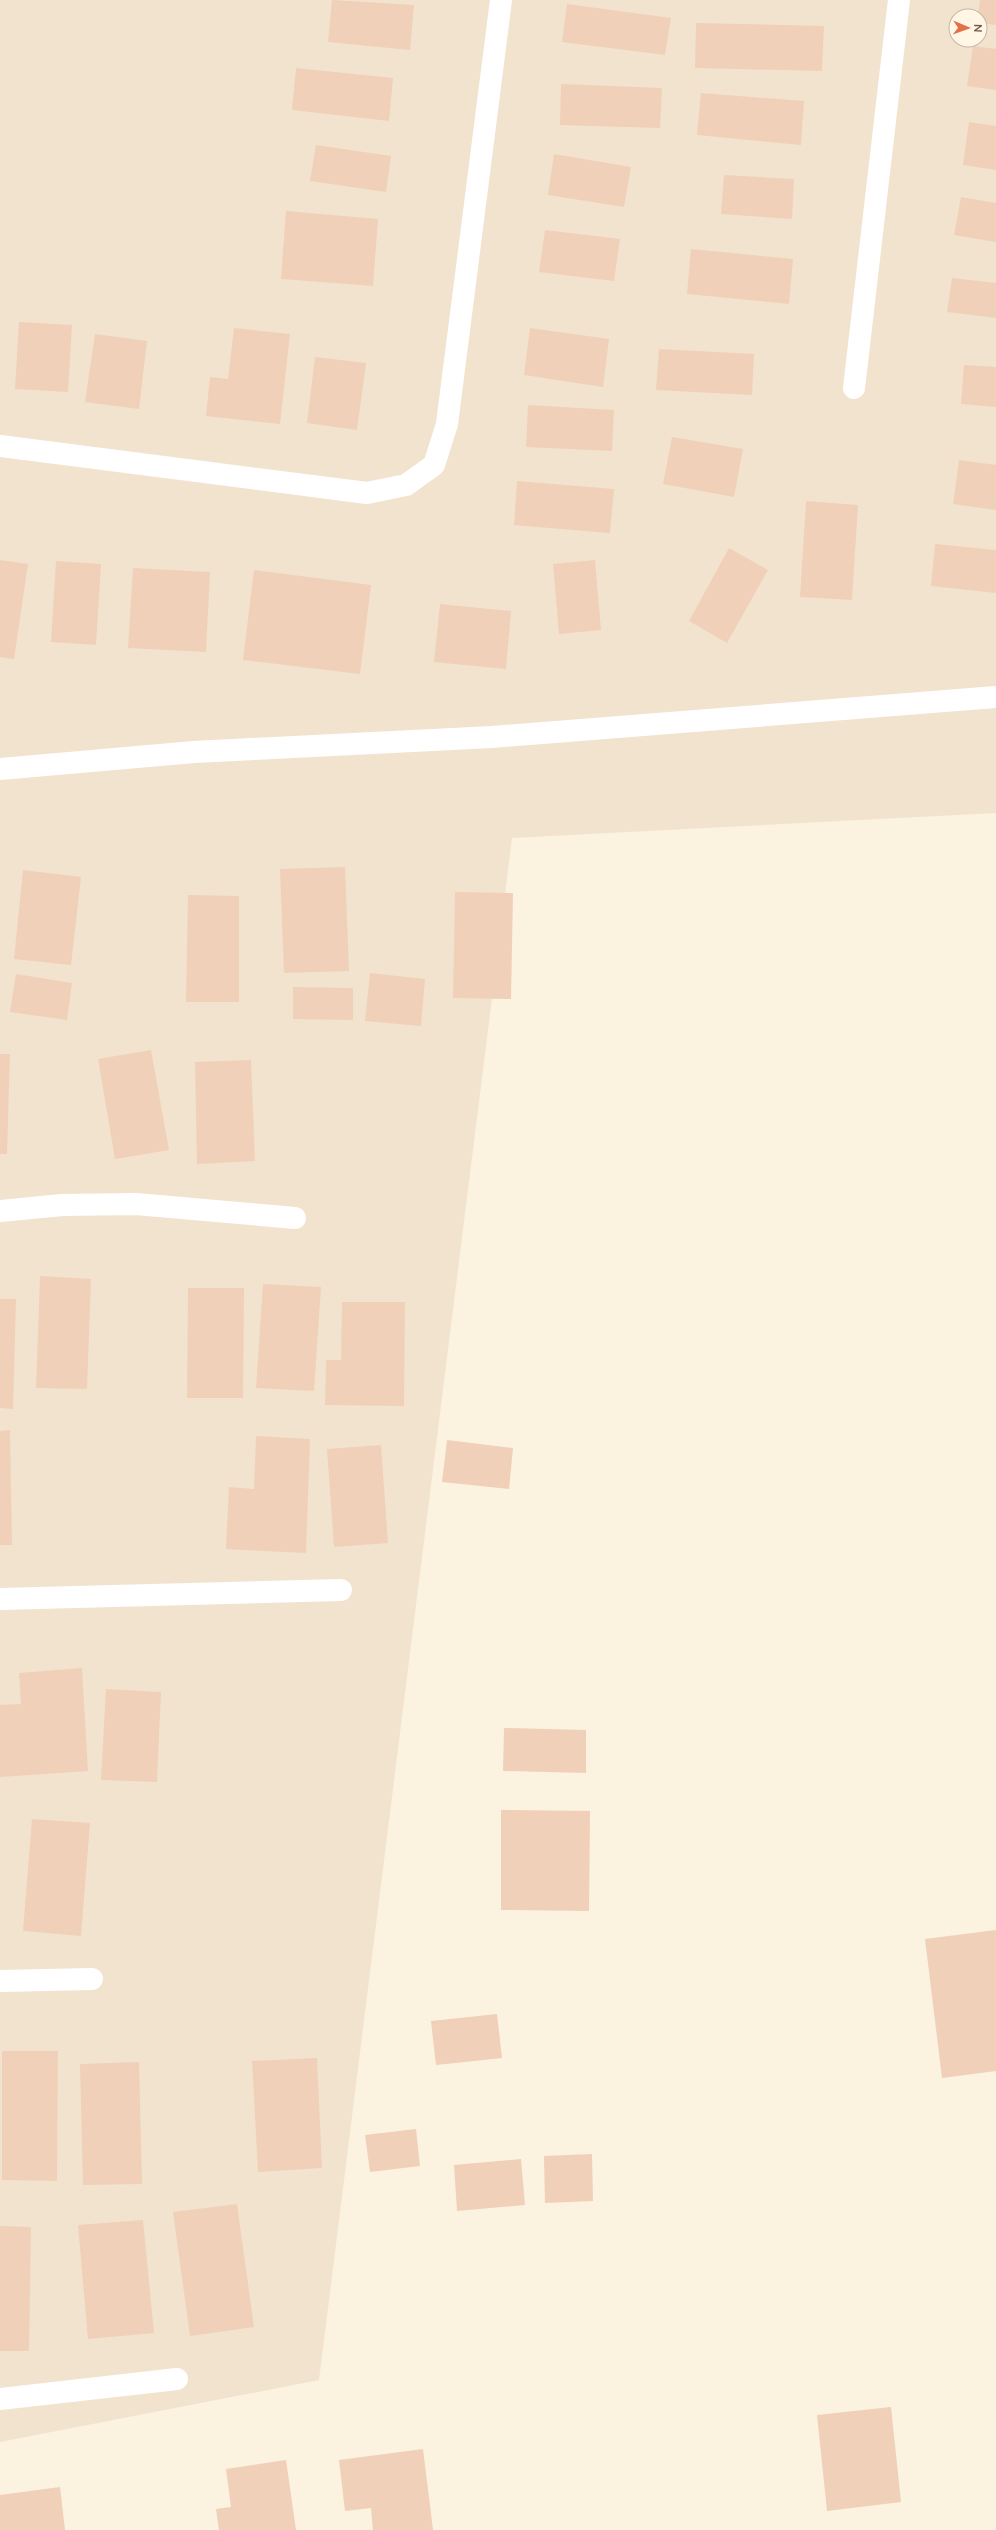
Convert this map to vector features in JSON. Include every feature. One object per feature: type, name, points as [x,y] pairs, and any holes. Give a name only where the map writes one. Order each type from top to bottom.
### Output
[{"type":"street","points":[[0,446],[367,493],[406,485],[434,465],[448,424],[501,0]]},
{"type":"street","points":[[854,388],[899,0]]},
{"type":"street","points":[[0,769],[194,752],[492,737],[996,697]]},
{"type":"street","points":[[0,1211],[62,1205],[136,1204],[295,1218]]},
{"type":"street","points":[[0,1599],[341,1590]]},
{"type":"street","points":[[0,1981],[92,1978]]},
{"type":"street","points":[[0,2399],[176,2379]]},
{"type":"shaded area","points":[[0,0],[996,0],[996,813],[512,838],[319,2380],[0,2442]]},
{"type":"building","points":[[332,0],[414,5],[410,50],[328,42]]},
{"type":"building","points":[[980,0],[996,0],[996,25],[988,24],[988,8],[979,8]]},
{"type":"building","points":[[567,4],[671,18],[665,55],[562,42]]},
{"type":"building","points":[[696,23],[824,26],[822,71],[695,68]]},
{"type":"building","points":[[973,48],[996,49],[996,90],[967,86]]},
{"type":"building","points":[[296,68],[393,78],[389,121],[292,110]]},
{"type":"building","points":[[561,84],[662,88],[660,128],[560,125]]},
{"type":"building","points":[[701,93],[804,101],[801,145],[697,135]]},
{"type":"building","points":[[969,122],[996,126],[996,170],[963,165]]},
{"type":"building","points":[[316,145],[391,156],[386,192],[310,181]]},
{"type":"building","points":[[554,154],[631,167],[624,207],[548,195]]},
{"type":"building","points":[[724,175],[794,179],[792,219],[721,214]]},
{"type":"building","points":[[961,197],[996,203],[996,242],[954,235]]},
{"type":"building","points":[[286,211],[378,219],[373,286],[281,279]]},
{"type":"building","points":[[545,230],[620,239],[614,281],[539,272]]},
{"type":"building","points":[[691,249],[793,259],[789,304],[687,294]]},
{"type":"building","points":[[952,278],[996,283],[996,318],[947,312]]},
{"type":"building","points":[[19,322],[72,325],[68,392],[15,389]]},
{"type":"building","points":[[234,328],[290,334],[280,424],[206,416],[210,377],[228,379]]},
{"type":"building","points":[[530,328],[609,339],[603,387],[524,375]]},
{"type":"building","points":[[95,334],[147,341],[139,409],[85,402]]},
{"type":"building","points":[[659,349],[754,354],[752,395],[656,390]]},
{"type":"building","points":[[315,357],[366,363],[357,430],[307,423]]},
{"type":"building","points":[[964,365],[996,367],[996,407],[961,404]]},
{"type":"building","points":[[528,405],[614,410],[612,451],[526,447]]},
{"type":"building","points":[[672,437],[743,449],[734,497],[663,484]]},
{"type":"building","points":[[959,460],[996,465],[996,510],[953,504]]},
{"type":"building","points":[[517,481],[614,489],[610,533],[514,525]]},
{"type":"building","points":[[806,501],[858,505],[852,600],[800,597]]},
{"type":"building","points":[[935,544],[996,550],[996,593],[931,586]]},
{"type":"building","points":[[729,548],[768,570],[727,643],[689,621]]},
{"type":"building","points":[[0,560],[28,564],[14,659],[0,657]]},
{"type":"building","points":[[595,560],[601,630],[559,634],[553,564]]},
{"type":"building","points":[[56,561],[101,564],[96,645],[51,642]]},
{"type":"building","points":[[133,568],[210,572],[206,652],[128,648]]},
{"type":"building","points":[[254,570],[371,585],[360,674],[243,660]]},
{"type":"building","points":[[440,604],[511,611],[506,669],[434,662]]},
{"type":"building","points":[[345,867],[349,971],[284,973],[280,869]]},
{"type":"building","points":[[23,870],[81,877],[71,965],[14,959]]},
{"type":"building","points":[[455,892],[513,893],[511,999],[453,998]]},
{"type":"building","points":[[188,895],[239,896],[239,1002],[186,1002]]},
{"type":"building","points":[[370,973],[425,979],[421,1026],[365,1021]]},
{"type":"building","points":[[16,974],[72,983],[67,1020],[10,1012]]},
{"type":"building","points":[[293,987],[353,988],[353,1020],[293,1019]]},
{"type":"building","points":[[151,1050],[169,1150],[115,1159],[98,1059]]},
{"type":"building","points":[[0,1054],[10,1054],[7,1154],[0,1154]]},
{"type":"building","points":[[251,1060],[255,1161],[197,1164],[195,1062]]},
{"type":"building","points":[[40,1276],[91,1279],[87,1389],[36,1388]]},
{"type":"building","points":[[263,1284],[321,1287],[314,1391],[256,1388]]},
{"type":"building","points":[[188,1288],[244,1288],[243,1398],[187,1398]]},
{"type":"building","points":[[0,1299],[16,1299],[13,1409],[0,1408]]},
{"type":"building","points":[[342,1302],[405,1302],[404,1406],[325,1405],[326,1360],[341,1360]]},
{"type":"building","points":[[10,1430],[12,1545],[0,1545],[0,1431]]},
{"type":"building","points":[[256,1436],[310,1439],[306,1553],[226,1549],[229,1487],[254,1489]]},
{"type":"building","points":[[447,1440],[513,1448],[509,1489],[442,1482]]},
{"type":"building","points":[[381,1445],[388,1543],[334,1547],[327,1449]]},
{"type":"building","points":[[82,1668],[88,1771],[0,1777],[0,1705],[21,1704],[19,1673]]},
{"type":"building","points":[[106,1689],[161,1692],[157,1782],[101,1780]]},
{"type":"building","points":[[504,1728],[586,1730],[586,1773],[503,1771]]},
{"type":"building","points":[[501,1810],[590,1811],[589,1911],[501,1910]]},
{"type":"building","points":[[32,1819],[90,1823],[81,1936],[23,1931]]},
{"type":"building","points":[[996,1930],[996,2071],[942,2078],[925,1939]]},
{"type":"building","points":[[497,2014],[502,2058],[436,2065],[431,2021]]},
{"type":"building","points":[[2,2051],[58,2051],[57,2181],[2,2180]]},
{"type":"building","points":[[317,2058],[322,2168],[258,2172],[252,2061]]},
{"type":"building","points":[[139,2062],[142,2184],[83,2185],[80,2064]]},
{"type":"building","points":[[416,2129],[420,2166],[370,2172],[365,2135]]},
{"type":"building","points":[[592,2154],[593,2201],[545,2203],[544,2156]]},
{"type":"building","points":[[521,2159],[525,2205],[457,2211],[454,2165]]},
{"type":"building","points":[[237,2204],[254,2327],[190,2336],[173,2212]]},
{"type":"building","points":[[143,2220],[154,2333],[88,2339],[78,2225]]},
{"type":"building","points":[[0,2226],[31,2227],[29,2351],[0,2351]]},
{"type":"building","points":[[891,2407],[901,2502],[827,2511],[817,2415]]},
{"type":"building","points":[[423,2449],[433,2530],[373,2530],[371,2508],[345,2511],[339,2460]]},
{"type":"building","points":[[286,2460],[296,2530],[219,2530],[216,2509],[231,2507],[226,2469]]},
{"type":"building","points":[[60,2487],[65,2530],[0,2530],[0,2495]]}]
